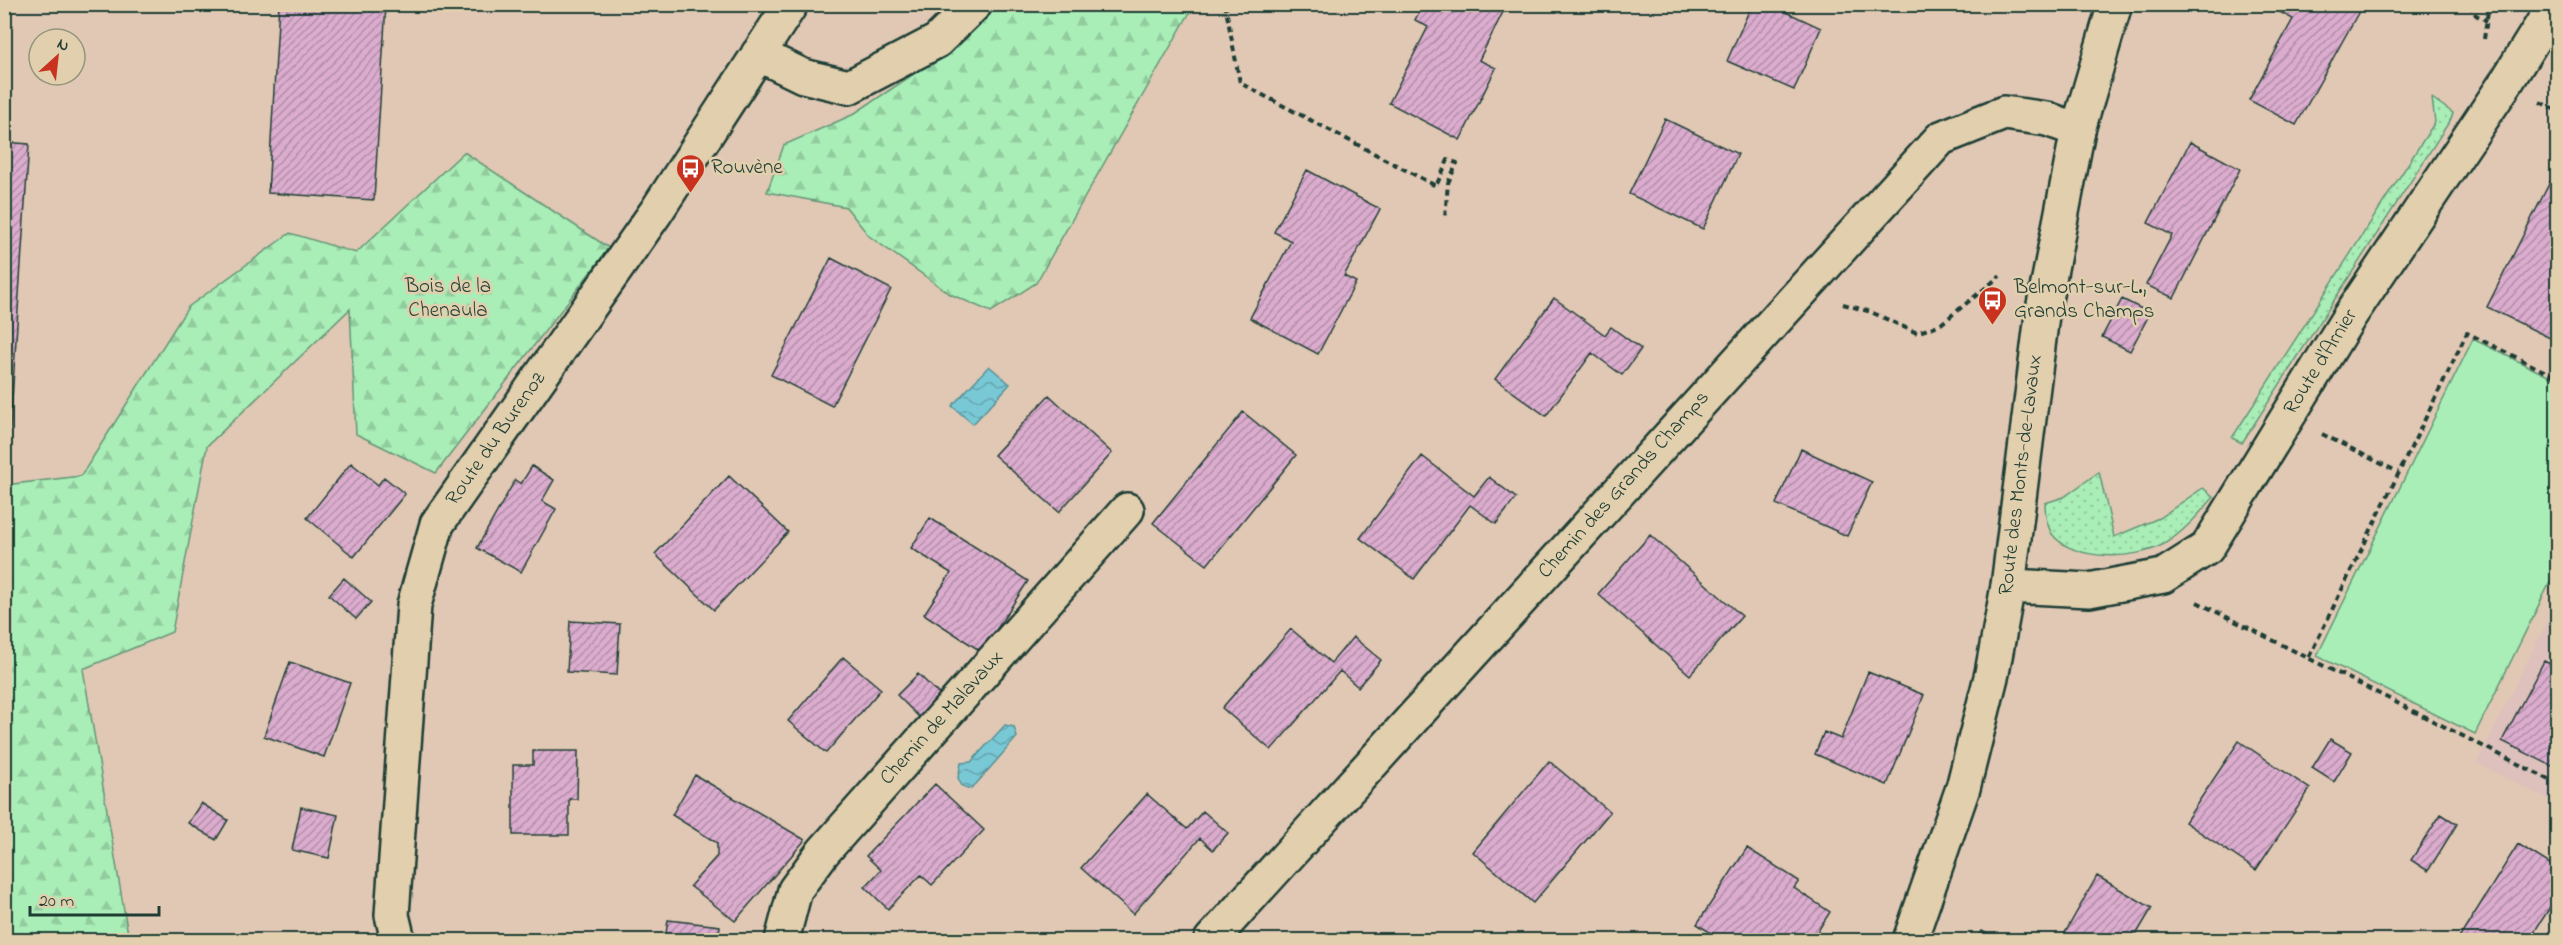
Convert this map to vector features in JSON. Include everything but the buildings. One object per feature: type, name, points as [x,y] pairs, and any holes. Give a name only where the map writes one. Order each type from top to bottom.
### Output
[{"type":"street","name":"Route du Burenoz","points":[[398,940],[392,915],[414,605],[437,524],[656,212],[791,4]]},
{"type":"street","points":[[758,54],[803,76],[849,87],[937,41],[975,4]]},
{"type":"street","name":"Route des Monts-de-Lavaux","points":[[1910,940],[1963,788],[1992,673],[2008,586],[2042,315],[2078,130],[2115,4]]},
{"type":"street","name":"Route d'Arnier","points":[[2008,586],[2089,590],[2163,576],[2206,548],[2349,317],[2507,81],[2555,4]]},
{"type":"street","name":"Chemin des Grands Champs","points":[[1211,940],[1941,138],[2004,113],[2047,119],[2078,130]]},
{"type":"street","name":"Chemin de Malavaux","points":[[782,940],[795,890],[822,852],[1127,510]]},
{"type":"path","points":[[1224,4],[1240,83],[1436,186],[1448,160],[1458,164],[1448,183],[1445,217]]},
{"type":"path","points":[[2469,4],[2476,15],[2487,21],[2489,4]]},
{"type":"path","points":[[2542,103],[2558,111]]},
{"type":"path","points":[[1799,292],[1870,312],[1917,333],[1941,324],[2000,276]]},
{"type":"path","points":[[2309,657],[2467,333],[2558,378]]},
{"type":"path","points":[[2318,432],[2398,472]]},
{"type":"path","points":[[2202,605],[2558,784]]},
{"type":"shaded area","points":[[2557,602],[2557,804],[2477,763]]},
{"type":"green space","points":[[999,5],[1194,5],[1036,283],[991,312],[950,294],[869,236],[846,207],[767,192],[784,145],[852,115],[955,47]]},
{"type":"green space","points":[[2432,98],[2453,113],[2451,119],[2242,443],[2232,438],[2435,122]]},
{"type":"green space","name":"Bois de la Chenaula","points":[[464,152],[609,248],[436,473],[356,434],[350,309],[207,446],[172,632],[83,669],[129,940],[5,940],[5,485],[81,476],[188,307],[290,233],[356,253]]},
{"type":"green space","points":[[2473,339],[2558,381],[2557,568],[2475,734],[2317,656]]},
{"type":"green space","points":[[2099,472],[2114,537],[2159,518],[2203,488],[2214,497],[2185,528],[2164,544],[2138,553],[2105,556],[2089,554],[2074,550],[2052,534],[2046,519],[2045,503],[2064,497]]},
{"type":"water","points":[[989,366],[1010,384],[973,424],[952,406]]},
{"type":"water","points":[[1005,725],[1014,727],[1017,737],[976,784],[970,789],[962,786],[958,778],[961,763],[971,762]]},
{"type":"place","name":"Rouvène","points":[[690,194]]},
{"type":"place","name":"Belmont-sur-L., Grands Champs","points":[[1993,326]]}]
